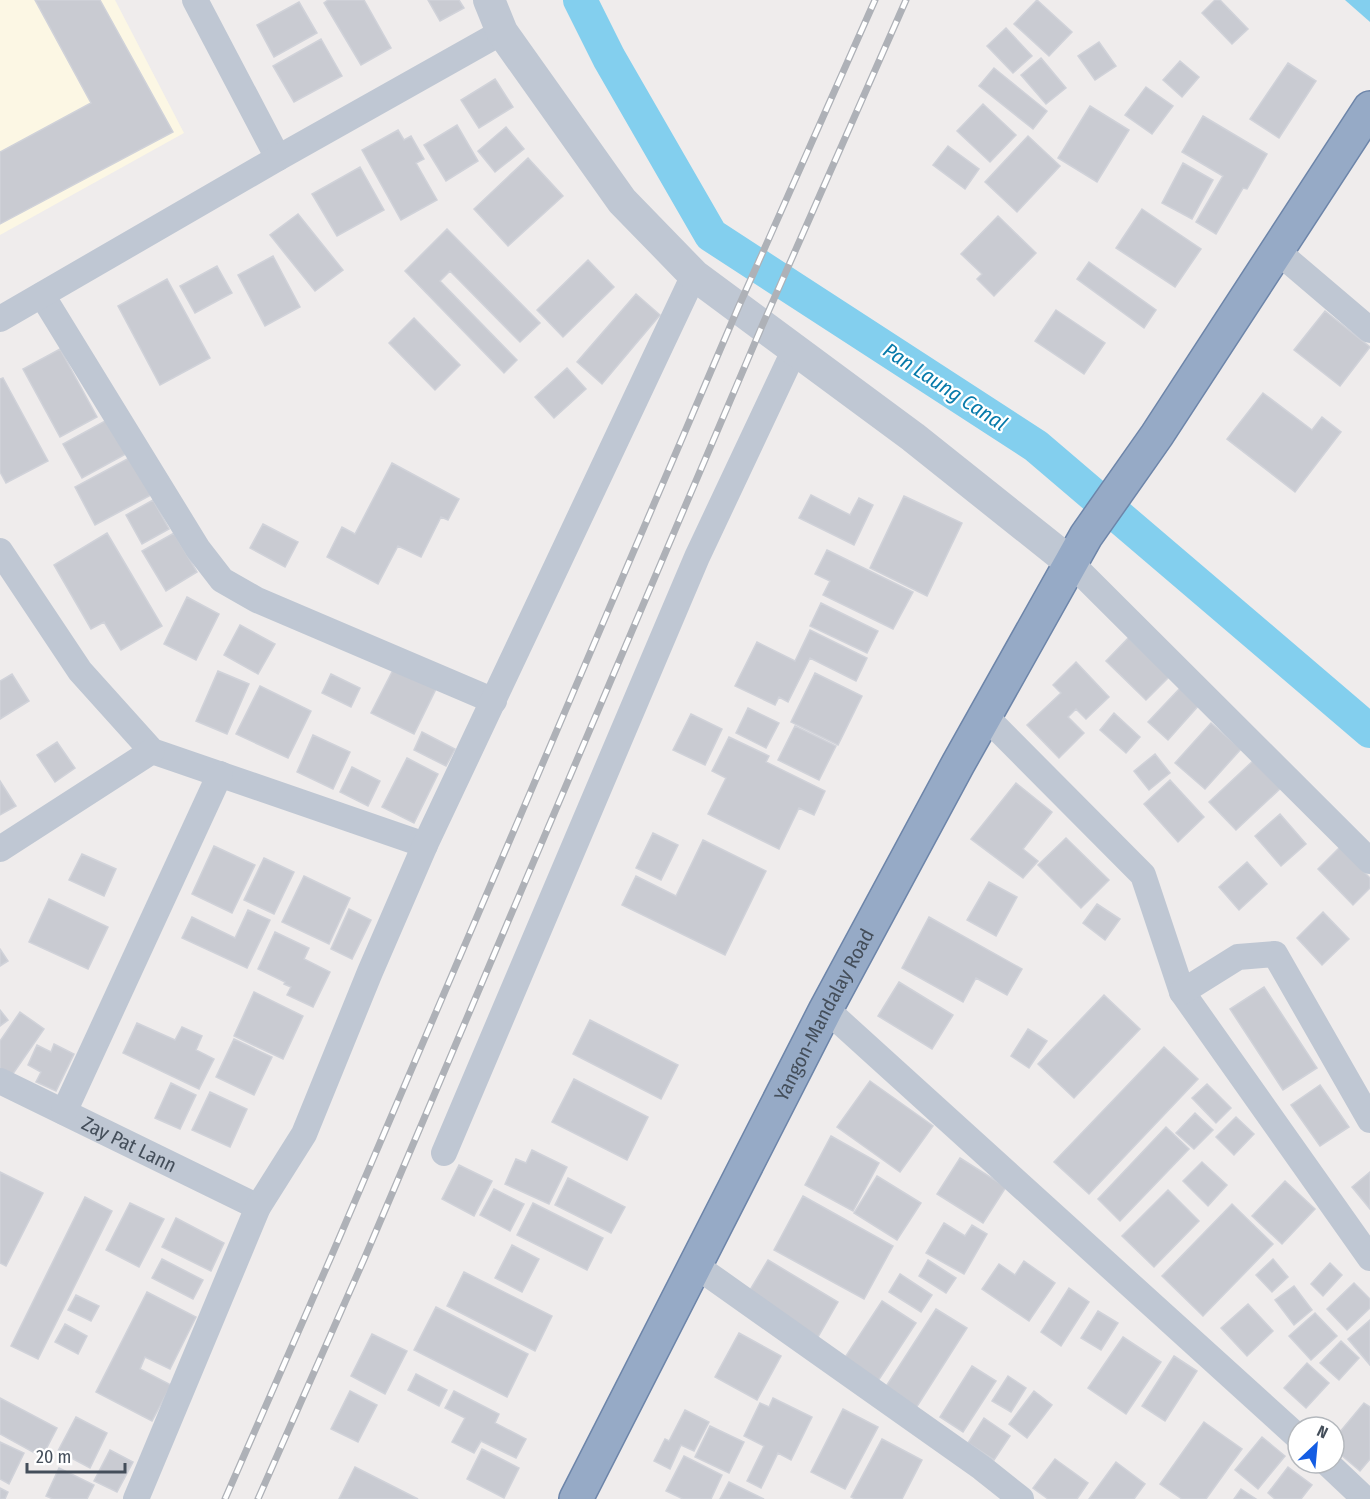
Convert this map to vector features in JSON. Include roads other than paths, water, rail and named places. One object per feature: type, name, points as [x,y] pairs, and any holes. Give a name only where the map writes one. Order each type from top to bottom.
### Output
[{"type":"highway","name":"Yangon-Mandalay Road","points":[[576,1499],[826,1009],[1078,550],[1157,435],[1370,108]]},
{"type":"street","points":[[195,0],[278,158]]},
{"type":"street","points":[[489,0],[502,32],[622,201],[694,275],[913,437],[1078,550],[1370,861]]},
{"type":"street","points":[[0,319],[502,32]]},
{"type":"street","points":[[1277,251],[1370,330]]},
{"type":"street","points":[[136,1499],[258,1207],[304,1134],[425,845],[694,275]]},
{"type":"street","points":[[42,295],[198,549],[222,580],[257,600],[494,701]]},
{"type":"street","points":[[444,1153],[697,557],[794,351]]},
{"type":"street","points":[[0,551],[8,583],[80,671],[152,751],[425,845]]},
{"type":"street","points":[[985,716],[1143,875],[1182,992],[1370,1258]]},
{"type":"street","points":[[0,849],[152,751]]},
{"type":"street","points":[[64,1112],[220,774]]},
{"type":"street","points":[[1182,992],[1238,957],[1275,954],[1370,1120]]},
{"type":"street","points":[[826,1009],[1286,1426]]},
{"type":"street","name":"Zay Pat Lann","points":[[0,1081],[258,1207]]},
{"type":"street","points":[[695,1264],[982,1468],[1021,1499]]},
{"type":"street","points":[[1340,1475],[1365,1499]]},
{"type":"water","points":[[1345,0],[1370,0],[1370,22]]},
{"type":"waterway","name":"Pan Laung Canal","points":[[580,0],[609,58],[711,235],[1036,446],[1370,731]]},
{"type":"railway","points":[[225,1499],[738,308],[875,0]]},
{"type":"railway","points":[[258,1499],[365,1257],[762,326],[906,0]]}]
